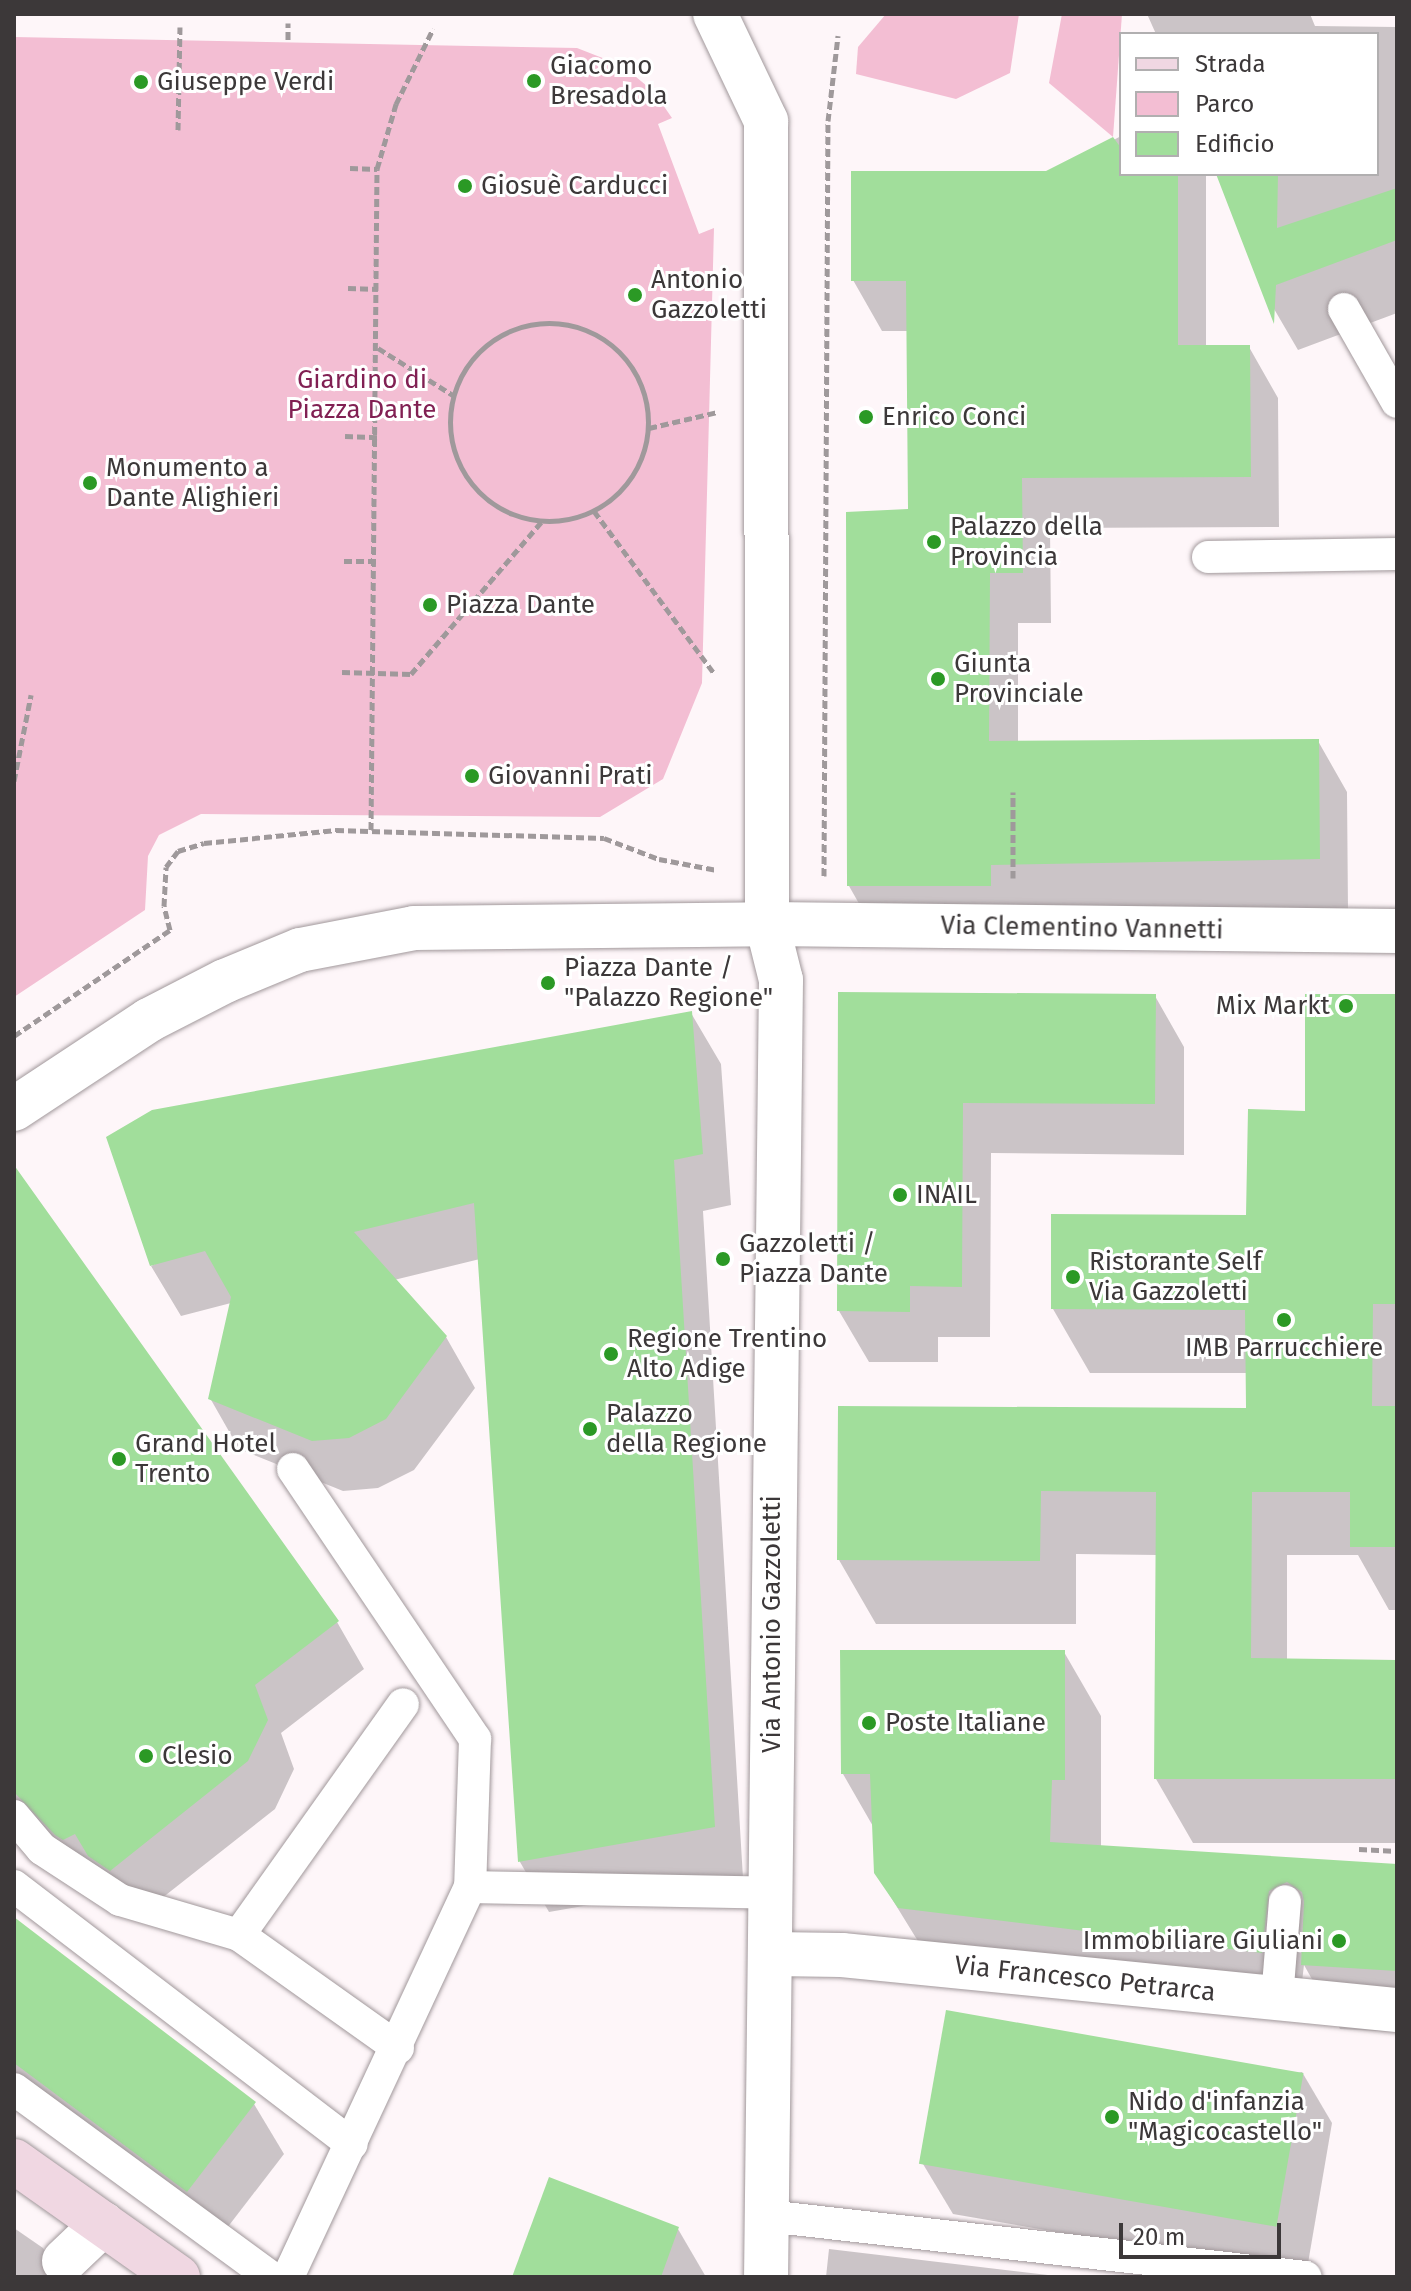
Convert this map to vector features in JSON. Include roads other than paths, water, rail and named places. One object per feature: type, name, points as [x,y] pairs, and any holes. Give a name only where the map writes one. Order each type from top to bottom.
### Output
[{"type":"main road","points":[[14,2161],[178,2277]]},
{"type":"street","points":[[14,1109],[149,1020],[300,950],[414,928],[767,924],[766,121],[715,14]]},
{"type":"street","name":"Via Clementino Vannetti","points":[[767,924],[1397,931]]},
{"type":"street","name":"Via Antonio Gazzoletti","points":[[766,2277],[781,980],[767,924]]},
{"type":"street","name":"Via Francesco Petrarca","points":[[772,1954],[842,1955],[1397,2010]]},
{"type":"street","points":[[64,2261],[103,2224]]},
{"type":"lane","points":[[1344,309],[1397,402]]},
{"type":"lane","points":[[1208,557],[1397,554]]},
{"type":"lane","points":[[1397,920],[1397,931]]},
{"type":"lane","points":[[288,2277],[398,2048],[470,1887],[475,1739],[293,1469]]},
{"type":"lane","points":[[239,1935],[403,1704]]},
{"type":"lane","points":[[14,1816],[42,1849],[120,1900],[239,1935],[398,2048]]},
{"type":"lane","points":[[14,1886],[352,2144]]},
{"type":"lane","points":[[470,1887],[772,1893]]},
{"type":"lane","points":[[1277,1998],[1285,1901]]},
{"type":"lane","points":[[14,2089],[271,2277]]},
{"type":"lane","points":[[767,2216],[1306,2277]]},
{"type":"place","name":"Giacomo Bresadola","points":[[534,81]]},
{"type":"place","name":"Giuseppe Verdi","points":[[141,82]]},
{"type":"place","name":"Giosuè Carducci","points":[[465,186]]},
{"type":"place","name":"Antonio Gazzoletti","points":[[635,295]]},
{"type":"place","name":"Enrico Conci","points":[[866,417]]},
{"type":"place","name":"Monumento a Dante Alighieri","points":[[90,483]]},
{"type":"place","name":"Palazzo della Provincia","points":[[934,542]]},
{"type":"place","name":"Piazza Dante","points":[[430,605]]},
{"type":"place","name":"Giunta Provinciale","points":[[938,679]]},
{"type":"place","name":"Giovanni Prati","points":[[472,776]]},
{"type":"place","name":"Piazza Dante / \"Palazzo Regione\"","points":[[548,983]]},
{"type":"place","name":"Mix Markt","points":[[1346,1006]]},
{"type":"place","name":"INAIL","points":[[900,1195]]},
{"type":"place","name":"Gazzoletti / Piazza Dante","points":[[723,1259]]},
{"type":"place","name":"Ristorante Self Via Gazzoletti","points":[[1073,1277]]},
{"type":"place","name":"IMB Parrucchiere","points":[[1284,1320]]},
{"type":"place","name":"Regione Trentino Alto Adige","points":[[611,1354]]},
{"type":"place","name":"Palazzo della Regione","points":[[590,1429]]},
{"type":"place","name":"Grand Hotel Trento","points":[[119,1459]]},
{"type":"place","name":"Poste Italiane","points":[[869,1723]]},
{"type":"place","name":"Clesio","points":[[146,1756]]},
{"type":"place","name":"Immobiliare Giuliani","points":[[1339,1941]]},
{"type":"place","name":"Nido d'infanzia \"Magicocastello\"","points":[[1112,2117]]},
{"type":"park label","name":"Giardino di Piazza Dante","points":[[362,395]]}]
